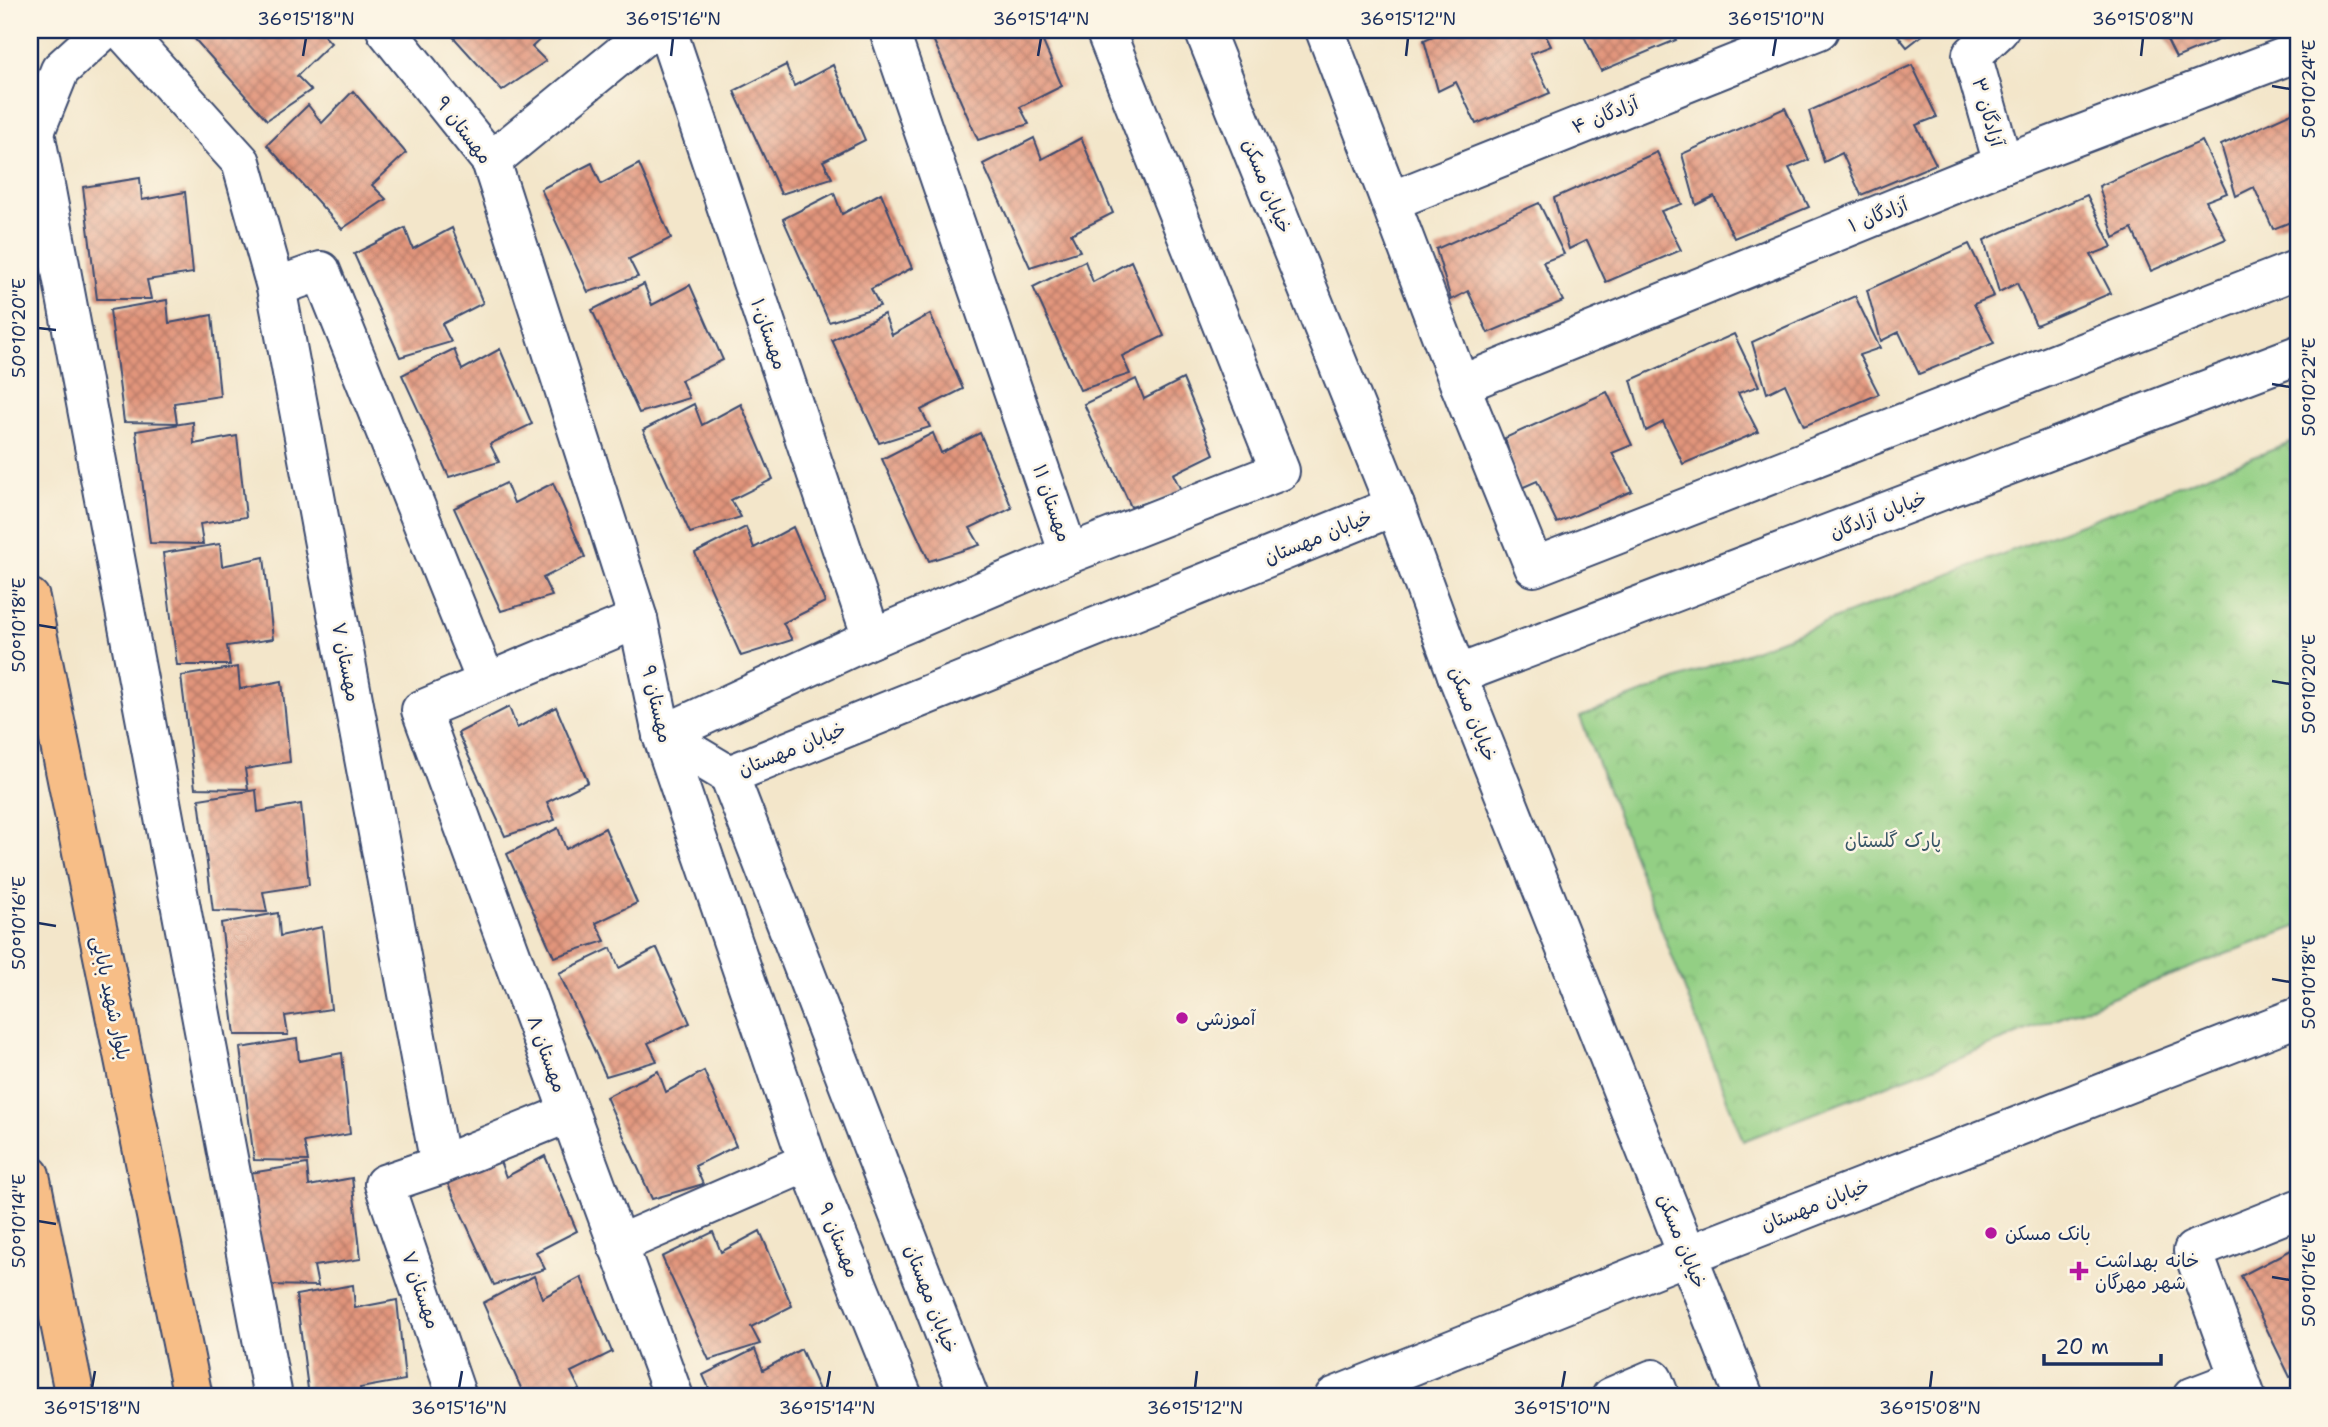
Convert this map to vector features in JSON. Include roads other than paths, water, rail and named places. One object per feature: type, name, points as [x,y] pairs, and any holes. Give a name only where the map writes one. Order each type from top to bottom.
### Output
[{"type":"main road","name":"بلوار شهید بابایی","points":[[30,598],[193,1397]]},
{"type":"main road","points":[[30,1175],[75,1397]]},
{"type":"street","points":[[104,30],[60,70],[35,132],[273,1397]]},
{"type":"street","name":"مهستان ۷","points":[[122,30],[241,162],[276,287],[440,1165],[384,1184],[457,1397]]},
{"type":"street","name":"مهستان ۹","points":[[386,30],[491,161],[639,619],[662,735],[808,1162],[903,1397]]},
{"type":"street","points":[[491,161],[651,30]]},
{"type":"street","name":"مهستان۱۰","points":[[667,30],[872,638]]},
{"type":"street","name":"مهستان ۱۱","points":[[662,735],[872,638],[1069,554],[889,30]]},
{"type":"street","points":[[1069,554],[1280,471],[1105,30]]},
{"type":"street","name":"خیابان مسکن","points":[[1204,30],[1395,506],[1457,675],[1744,1397]]},
{"type":"street","points":[[1325,30],[1460,385],[1534,568],[2298,269]]},
{"type":"street","name":"آزادگان ۴","points":[[1391,201],[1819,30]]},
{"type":"street","name":"آزادگان ۳","points":[[1999,30],[1972,55],[2003,164]]},
{"type":"street","name":"آزادگان ۱","points":[[1460,385],[2003,164],[2298,52]]},
{"type":"street","points":[[276,287],[321,271],[486,681],[639,619]]},
{"type":"street","name":"خیابان آزادگان","points":[[1457,675],[2298,355]]},
{"type":"street","name":"خیابان مهستان","points":[[969,1397],[729,775],[1395,506]]},
{"type":"street","name":"مهستان ۸","points":[[486,681],[421,710],[674,1397]]},
{"type":"street","points":[[662,735],[729,775]]},
{"type":"street","name":"خیابان مهستان","points":[[1334,1397],[1688,1255],[2298,1017]]},
{"type":"street","points":[[440,1165],[569,1113]]},
{"type":"street","points":[[617,1245],[808,1162]]},
{"type":"street","points":[[2192,1397],[2243,1388],[2193,1251],[2298,1209]]},
{"type":"street","points":[[1611,1397],[1653,1379],[1660,1397]]},
{"type":"place","name":"آموزشی","points":[[1182,1018]]},
{"type":"place","name":"بانک مسکن","points":[[1991,1233]]},
{"type":"place","name":"خانه بهداشت شهر مهرگان","points":[[2079,1271]]},
{"type":"park label","name":"پارک گلستان","points":[[1893,840]]}]
